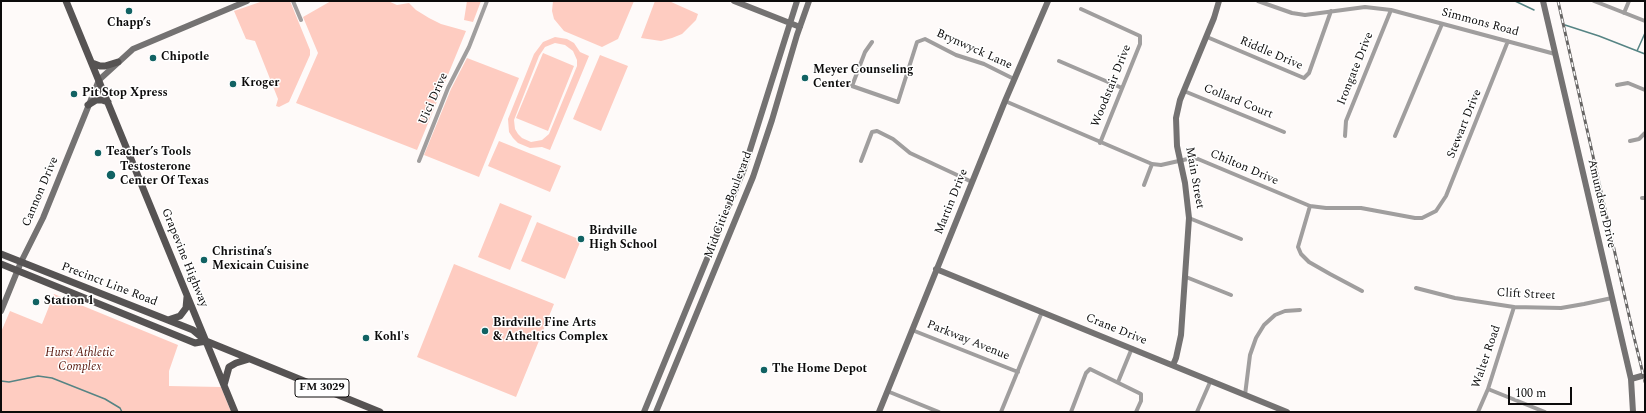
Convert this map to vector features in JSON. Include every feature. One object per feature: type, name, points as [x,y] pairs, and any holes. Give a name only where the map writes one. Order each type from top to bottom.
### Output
[{"type":"main road","name":"Grapevine Highway","points":[[66,1],[235,412]]},
{"type":"main road","points":[[92,64],[105,66],[118,62]]},
{"type":"main road","points":[[88,105],[96,100],[108,102]]},
{"type":"main road","name":"Precinct Line Road","points":[[1,254],[193,330],[206,341],[380,412]]},
{"type":"main road","name":"Precinct Line Road","points":[[1,264],[195,342],[206,341]]},
{"type":"main road","points":[[168,320],[180,316],[186,308],[186,291]]},
{"type":"main road","points":[[80,296],[85,294],[100,298],[103,294]]},
{"type":"main road","points":[[99,304],[106,300],[123,305],[131,305]]},
{"type":"main road","points":[[224,385],[229,367],[249,359]]},
{"type":"street","points":[[99,80],[133,49],[247,1]]},
{"type":"street","points":[[293,1],[301,20]]},
{"type":"street","name":"Uici Drive","points":[[418,161],[448,88],[469,47],[487,1]]},
{"type":"street","points":[[734,1],[800,27]]},
{"type":"street","name":"Mid Cities Boulevard","points":[[644,412],[747,158],[797,1]]},
{"type":"street","name":"Mid Cities Boulevard","points":[[656,412],[758,161],[809,1]]},
{"type":"street","name":"Martin Drive","points":[[879,412],[1014,79],[1048,1]]},
{"type":"street","name":"Main Street","points":[[1173,365],[1181,335],[1189,218],[1186,190],[1176,146],[1176,118],[1184,90],[1207,37],[1219,1]]},
{"type":"street","name":"Simmons Road","points":[[1258,1],[1297,14],[1311,14],[1365,6],[1391,10],[1555,54]]},
{"type":"street","name":"Amundson Drive","points":[[1543,1],[1631,379],[1633,412]]},
{"type":"street","points":[[1594,1],[1645,21]]},
{"type":"street","points":[[1624,13],[1629,1]]},
{"type":"street","name":"Woodstair Drive","points":[[1081,9],[1140,36],[1140,44],[1100,143]]},
{"type":"street","name":"Irongate Drive","points":[[1345,136],[1346,121],[1391,10]]},
{"type":"street","name":"Riddle Drive","points":[[1207,37],[1304,78],[1309,73],[1331,11]]},
{"type":"street","points":[[1395,136],[1442,24]]},
{"type":"street","name":"Brynwyck Lane","points":[[872,42],[865,52],[852,86],[898,102],[918,42],[925,39],[956,55],[984,64],[1014,79]]},
{"type":"street","name":"Stewart Drive","points":[[1436,211],[1446,196],[1508,41]]},
{"type":"street","points":[[1059,61],[1122,88]]},
{"type":"street","name":"Cannon Drive","points":[[1,311],[21,262],[43,218],[99,80]]},
{"type":"street","points":[[1617,84],[1628,83],[1645,90]]},
{"type":"street","name":"Collard Court","points":[[1184,90],[1284,132]]},
{"type":"street","name":"Chilton Drive","points":[[1005,101],[1152,164],[1157,165],[1179,162],[1192,158],[1198,159],[1310,206],[1326,208],[1366,208],[1415,218],[1428,216],[1436,211]]},
{"type":"street","points":[[861,161],[872,132],[877,131],[893,138],[910,153],[972,182]]},
{"type":"street","points":[[1630,141],[1638,139],[1645,133]]},
{"type":"street","points":[[747,158],[758,161]]},
{"type":"street","points":[[1144,185],[1152,164]]},
{"type":"street","points":[[1310,206],[1298,247],[1301,254],[1309,262],[1362,291]]},
{"type":"street","points":[[1189,218],[1241,238]]},
{"type":"street","points":[[704,266],[718,262]]},
{"type":"street","name":"Crane Drive","points":[[936,269],[1287,412]]},
{"type":"street","points":[[1186,277],[1231,295]]},
{"type":"street","name":"Clift Street","points":[[1416,288],[1455,298],[1514,307],[1561,308],[1612,298]]},
{"type":"street","name":"Walter Road","points":[[1478,412],[1488,389],[1514,307]]},
{"type":"street","points":[[1245,395],[1250,354],[1256,338],[1264,325],[1275,315],[1284,311],[1300,310]]},
{"type":"street","points":[[1001,412],[1042,312]]},
{"type":"street","name":"Parkway Avenue","points":[[912,330],[1018,372]]},
{"type":"street","points":[[1118,382],[1132,348]]},
{"type":"street","points":[[1071,412],[1086,373],[1090,369],[1141,394],[1141,401],[1136,412]]},
{"type":"street","points":[[1631,379],[1645,375]]},
{"type":"street","points":[[1198,412],[1210,380]]},
{"type":"street","points":[[656,383],[665,391]]},
{"type":"street","points":[[1488,389],[1545,412]]},
{"type":"street","points":[[654,390],[665,391]]},
{"type":"street","points":[[887,391],[939,412]]},
{"type":"green space","points":[[263,1],[290,1],[310,50],[310,55],[289,102],[279,107],[276,106],[278,99],[255,41],[246,39],[234,11]]},
{"type":"green space","points":[[331,1],[388,1],[397,5],[409,3],[416,10],[441,24],[466,31],[417,150],[296,103],[318,53],[303,17]]},
{"type":"green space","points":[[467,1],[481,1],[473,22],[464,20]]},
{"type":"green space","points":[[553,1],[634,1],[618,39],[602,47],[564,31],[554,19],[552,11]]},
{"type":"green space","points":[[655,1],[669,1],[698,14],[696,20],[682,34],[672,38],[661,41],[641,38]]},
{"type":"green space","points":[[555,37],[567,39],[574,43],[580,52],[589,56],[550,150],[542,147],[530,148],[518,143],[509,132],[508,119],[534,54],[543,42]],"holes":[[[555,43],[565,45],[573,51],[577,60],[577,66],[549,134],[542,140],[531,142],[522,138],[518,134],[515,129],[514,120],[539,56],[545,47]]]},
{"type":"green space","points":[[543,53],[574,66],[548,131],[516,118]]},
{"type":"green space","points":[[600,55],[628,66],[601,131],[573,119]]},
{"type":"green space","points":[[467,58],[519,78],[479,177],[424,155],[451,89]]},
{"type":"green space","points":[[499,141],[561,166],[550,192],[488,166]]},
{"type":"green space","points":[[500,203],[532,216],[510,270],[478,257]]},
{"type":"green space","points":[[537,222],[581,240],[565,279],[521,261]]},
{"type":"green space","name":"Birdville Fine Arts & Atheltics Complex","points":[[454,264],[554,304],[516,397],[417,357]]},
{"type":"green space","name":"Hurst Athletic Complex","points":[[54,294],[178,345],[169,371],[169,386],[221,387],[231,412],[1,412],[1,332],[10,311],[42,324]]},
{"type":"waterway","points":[[1515,1],[1534,10]]},
{"type":"waterway","points":[[1565,25],[1599,36],[1645,54]]},
{"type":"waterway","points":[[1637,51],[1645,33]]},
{"type":"waterway","points":[[1,381],[9,382],[38,376],[52,378],[105,399],[120,408],[122,412]]},
{"type":"railway","points":[[1558,1],[1645,382]]},
{"type":"place","name":"Chapp’s","points":[[129,11]]},
{"type":"place","name":"Chipotle","points":[[153,58]]},
{"type":"place","name":"Meyer Counseling Center","points":[[805,78]]},
{"type":"place","name":"Kroger","points":[[233,84]]},
{"type":"place","name":"Pit Stop Xpress","points":[[74,94]]},
{"type":"place","name":"Teacher’s Tools","points":[[98,153]]},
{"type":"place","name":"Testosterone Center Of Texas","points":[[111,175]]},
{"type":"place","name":"Birdville High School","points":[[581,239]]},
{"type":"place","name":"Christina’s Mexicain Cuisine","points":[[204,260]]},
{"type":"place","name":"Station 1","points":[[36,302]]},
{"type":"place","name":"Birdville Fine Arts & Atheltics Complex","points":[[485,331]]},
{"type":"place","name":"Kohl's","points":[[366,338]]},
{"type":"place","name":"The Home Depot","points":[[764,370]]}]
